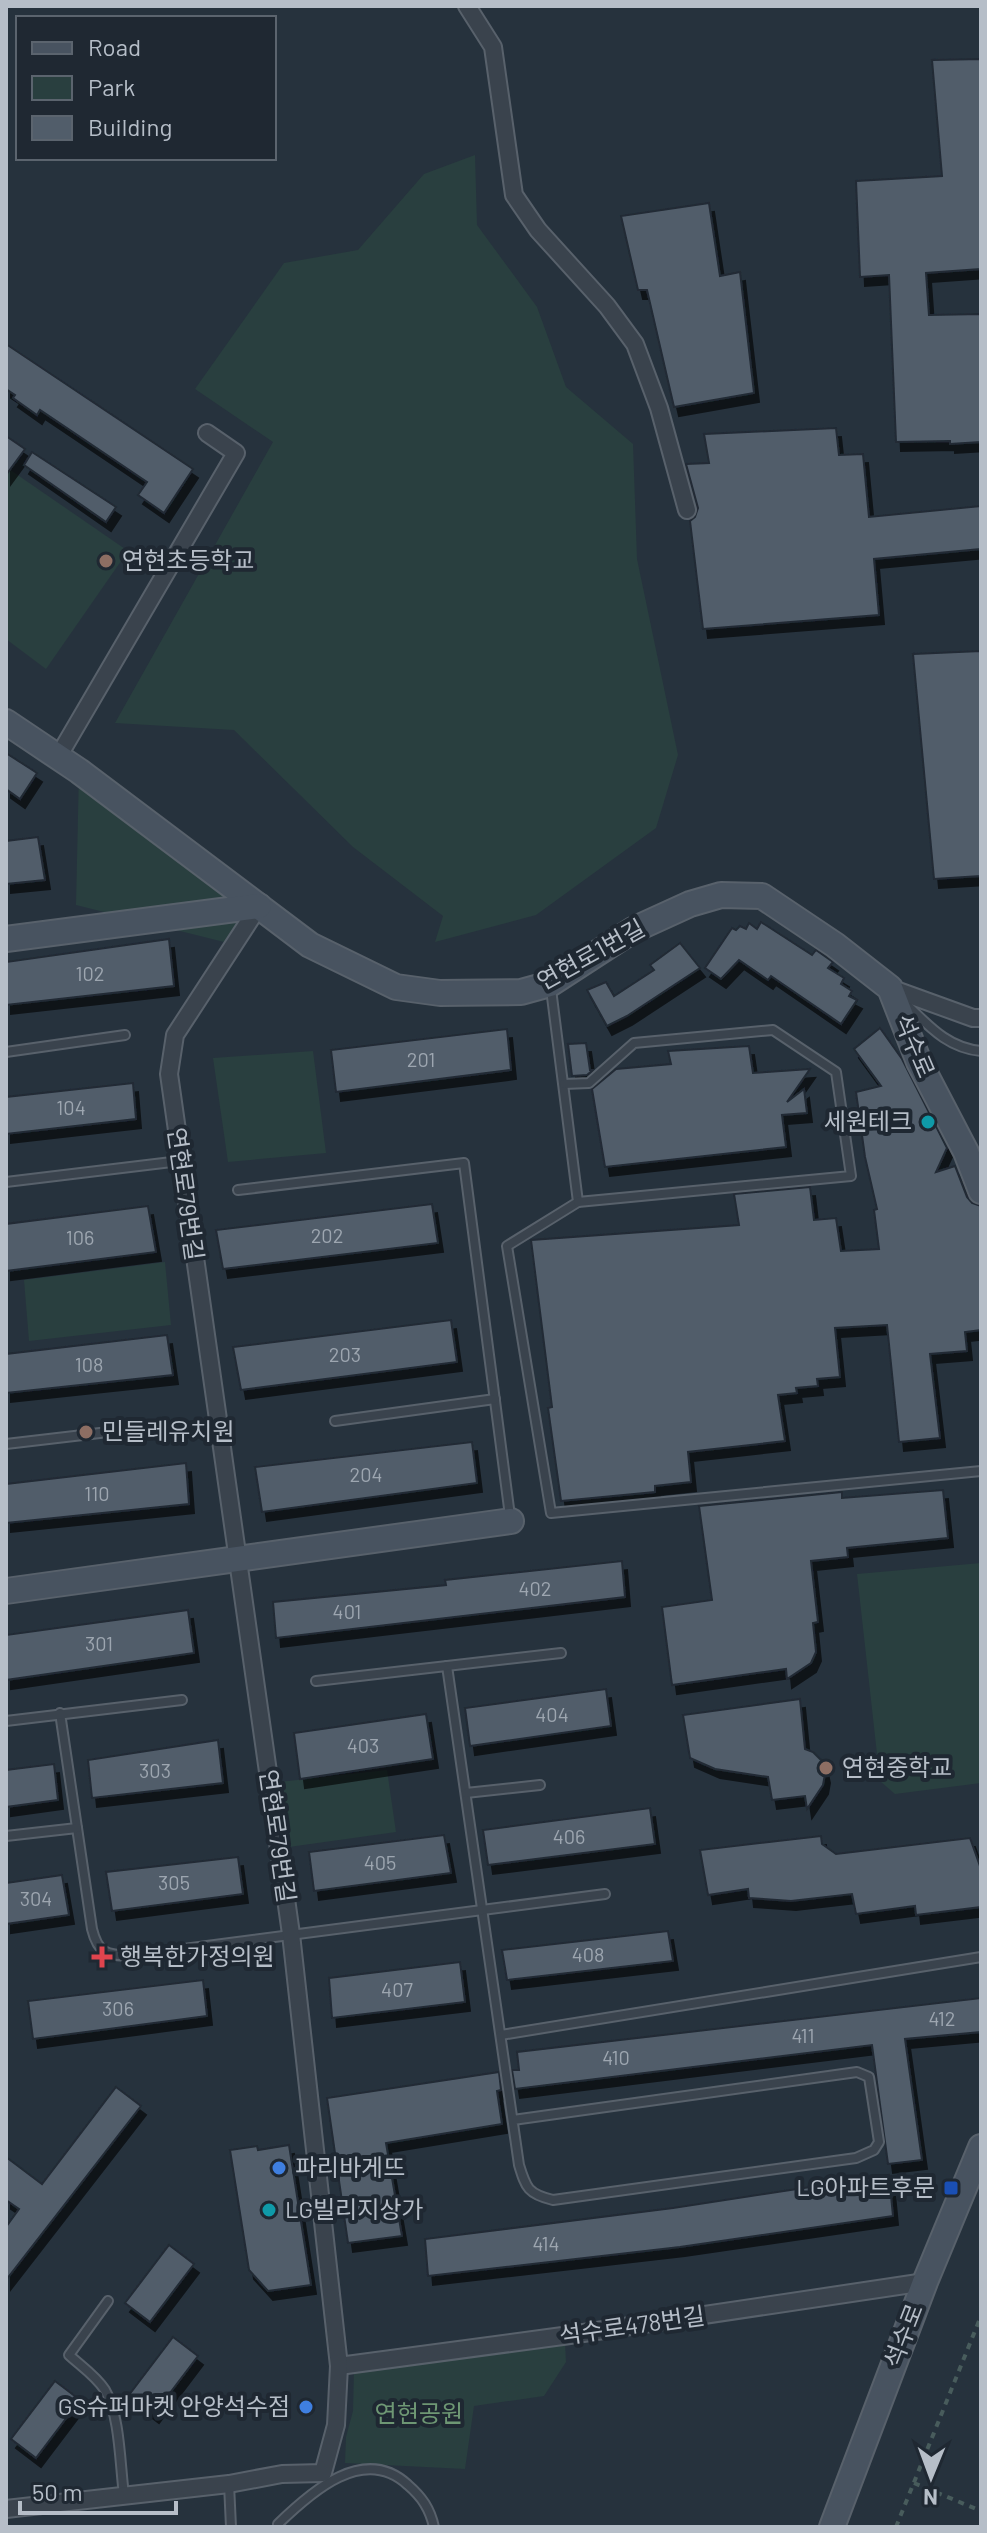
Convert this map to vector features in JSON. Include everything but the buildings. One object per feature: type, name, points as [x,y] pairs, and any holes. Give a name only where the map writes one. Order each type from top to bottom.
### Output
[{"type":"street","points":[[467,6],[493,47],[514,195],[538,230],[607,306],[635,344],[659,408],[687,510]]},
{"type":"street","points":[[58,757],[236,453],[207,433]]},
{"type":"street","name":"연현로1번길","points":[[6,722],[58,757],[310,945],[396,987],[440,993],[521,992],[550,984],[633,930],[690,904],[721,895],[762,896],[835,945],[890,988]]},
{"type":"street","points":[[6,939],[259,906]]},
{"type":"street","name":"연현로79번길","points":[[6,2509],[229,2484],[282,2474],[323,2473],[336,2425],[339,2366],[291,1934],[169,1074],[175,1035],[259,906]]},
{"type":"street","name":"석수로","points":[[890,988],[973,1018],[981,1018]]},
{"type":"street","name":"석수로","points":[[890,988],[919,1062],[966,1152],[981,1191]]},
{"type":"street","points":[[6,1591],[511,1521]]},
{"type":"street","name":"석수로","points":[[832,2527],[925,2282],[981,2147]]},
{"type":"street","name":"석수로478번길","points":[[339,2366],[925,2282]]},
{"type":"lane","points":[[550,984],[578,1202]]},
{"type":"lane","points":[[890,988],[942,1039],[966,1049],[981,1051]]},
{"type":"lane","points":[[564,1084],[589,1083],[634,1043],[773,1030],[836,1072],[851,1176],[578,1202],[507,1246],[551,1513],[981,1471]]},
{"type":"lane","points":[[6,1052],[125,1035]]},
{"type":"lane","points":[[6,1182],[180,1161]]},
{"type":"lane","points":[[238,1190],[464,1163],[511,1521]]},
{"type":"lane","points":[[335,1421],[495,1399]]},
{"type":"lane","points":[[6,1444],[117,1431]]},
{"type":"lane","points":[[316,1681],[561,1653]]},
{"type":"lane","points":[[447,1666],[519,2165],[526,2186],[536,2196],[553,2200],[856,2158],[874,2150],[879,2142],[869,2077],[857,2072],[513,2120]]},
{"type":"lane","points":[[6,1721],[182,1700]]},
{"type":"lane","points":[[60,1713],[92,1929],[96,1943],[107,1953],[130,1956],[605,1894]]},
{"type":"lane","points":[[466,1793],[540,1785]]},
{"type":"lane","points":[[6,1836],[77,1828]]},
{"type":"lane","points":[[501,2035],[981,1957]]},
{"type":"lane","points":[[108,2301],[69,2355],[93,2375],[106,2391],[113,2413],[124,2495]]},
{"type":"lane","points":[[278,2524],[304,2500],[341,2475],[360,2469],[383,2470],[404,2481],[430,2511],[434,2527]]},
{"type":"lane","points":[[229,2484],[231,2527]]},
{"type":"path","points":[[896,2527],[981,2316]]},
{"type":"path","points":[[914,2483],[981,2511]]},
{"type":"green space","points":[[475,155],[477,225],[537,307],[566,387],[633,444],[637,559],[678,755],[656,828],[536,915],[435,942],[443,916],[353,847],[234,730],[115,723],[273,442],[195,389],[284,263],[358,250],[424,174]]},
{"type":"green space","points":[[6,467],[128,551],[46,669],[6,639]]},
{"type":"green space","points":[[79,771],[259,906],[236,945],[76,905]]},
{"type":"green space","points":[[313,1051],[326,1153],[228,1162],[213,1058]]},
{"type":"green space","points":[[165,1262],[171,1325],[29,1341],[24,1280]]},
{"type":"green space","points":[[981,1563],[981,1783],[895,1794],[880,1781],[857,1574]]},
{"type":"green space","points":[[387,1770],[396,1832],[289,1847],[279,1782]]},
{"type":"green space","name":"연현공원","points":[[565,2342],[566,2362],[544,2396],[474,2406],[465,2469],[345,2463],[346,2437],[353,2411],[354,2370]]},
{"type":"place","name":"연현초등학교","points":[[106,561]]},
{"type":"place","name":"세원테크","points":[[928,1122]]},
{"type":"place","name":"민들레유치원","points":[[86,1432]]},
{"type":"place","name":"연현중학교","points":[[826,1768]]},
{"type":"place","name":"행복한가정의원","points":[[102,1957]]},
{"type":"place","name":"파리바게뜨","points":[[279,2168]]},
{"type":"place","name":"LG아파트후문","points":[[951,2188]]},
{"type":"place","name":"LG빌리지상가","points":[[269,2210]]},
{"type":"place","name":"GS슈퍼마켓 안양석수점","points":[[306,2407]]}]
